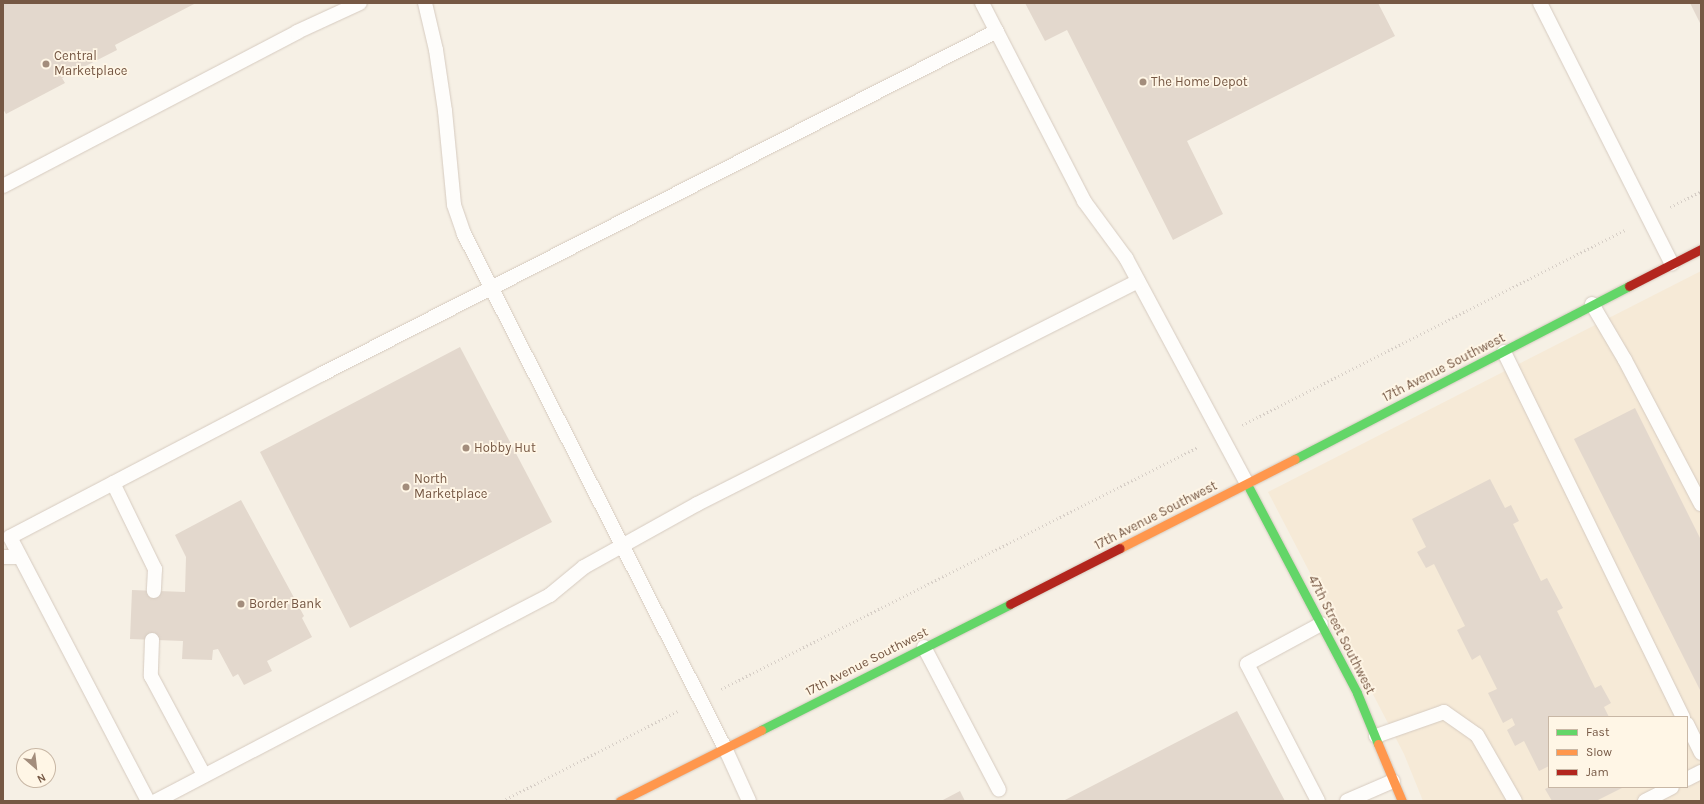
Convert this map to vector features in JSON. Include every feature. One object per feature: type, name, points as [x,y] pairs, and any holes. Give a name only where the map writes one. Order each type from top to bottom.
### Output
[{"type":"street","name":"17th Avenue Southwest","points":[[620,801],[1247,484],[1504,352],[1592,304],[1701,249]]},
{"type":"street","name":"47th Street Southwest","points":[[1247,484],[1357,693],[1402,801]]},
{"type":"lane","points":[[3,186],[297,32],[360,3]]},
{"type":"lane","points":[[425,3],[436,50],[445,111],[454,205],[464,234],[725,748],[749,801]]},
{"type":"lane","points":[[982,3],[1084,200],[1126,258],[1247,484]]},
{"type":"lane","points":[[1540,3],[1672,264]]},
{"type":"lane","points":[[148,801],[6,534],[112,483],[492,287],[997,31]]},
{"type":"lane","points":[[156,801],[550,596],[584,567],[698,504],[1138,281]]},
{"type":"lane","points":[[1592,304],[1625,360],[1701,504]]},
{"type":"lane","points":[[1504,352],[1683,716]]},
{"type":"lane","points":[[112,483],[155,569],[154,591]]},
{"type":"lane","points":[[3,557],[19,557]]},
{"type":"lane","points":[[1318,801],[1246,664],[1321,624]]},
{"type":"lane","points":[[152,640],[151,676],[204,775]]},
{"type":"lane","points":[[924,647],[999,790]]},
{"type":"lane","points":[[1376,736],[1444,712],[1477,735],[1515,801]]},
{"type":"lane","points":[[1688,726],[1701,753]]},
{"type":"lane","points":[[1688,779],[1701,772]]},
{"type":"lane","points":[[1347,801],[1393,781]]},
{"type":"lane","points":[[1645,801],[1670,788]]},
{"type":"path","points":[[502,801],[1701,191]]},
{"type":"shaded area","points":[[1701,271],[1701,801],[1423,801],[1404,754],[1268,492]]},
{"type":"building","name":"Central Marketplace","points":[[3,3],[196,3],[115,45],[117,50],[62,78],[65,83],[6,114],[3,109]]},
{"type":"building","points":[[1025,3],[1378,3],[1395,36],[1187,141],[1223,214],[1173,240],[1067,30],[1045,41]]},
{"type":"building","points":[[1690,3],[1701,3],[1701,25]]},
{"type":"building","name":"North Marketplace","points":[[460,347],[552,522],[350,628],[260,452]]},
{"type":"building","points":[[1635,408],[1701,540],[1701,692],[1574,439]]},
{"type":"building","points":[[1490,479],[1505,508],[1511,505],[1519,521],[1513,524],[1541,581],[1547,578],[1563,608],[1557,611],[1595,688],[1601,685],[1611,703],[1604,707],[1608,716],[1548,716],[1548,766],[1539,771],[1524,741],[1515,746],[1507,730],[1515,725],[1512,718],[1503,723],[1488,693],[1497,689],[1480,655],[1472,660],[1457,630],[1465,626],[1434,564],[1426,568],[1417,552],[1426,547],[1412,519]]},
{"type":"building","name":"Border Bank","points":[[241,500],[304,616],[302,618],[312,637],[267,661],[272,671],[244,685],[238,674],[233,677],[218,649],[213,650],[212,660],[182,659],[183,641],[130,639],[132,590],[185,592],[186,557],[175,535]]},
{"type":"building","points":[[1237,711],[1285,801],[1063,801]]},
{"type":"building","points":[[1548,788],[1622,788],[1596,801],[1552,801],[1545,789]]},
{"type":"building","points":[[960,791],[965,801],[941,801]]},
{"type":"traffic: fast","points":[[1295,459],[1629,286]]},
{"type":"traffic: fast","points":[[1247,484],[1357,693],[1378,744]]},
{"type":"traffic: fast","points":[[761,730],[1010,604]]},
{"type":"traffic: slow","points":[[1120,548],[1295,459]]},
{"type":"traffic: slow","points":[[620,801],[761,730]]},
{"type":"traffic: slow","points":[[1378,744],[1402,801]]},
{"type":"traffic: jam","points":[[1629,286],[1701,249]]},
{"type":"traffic: jam","points":[[1010,604],[1120,548]]},
{"type":"place","name":"Central Marketplace","points":[[46,64]]},
{"type":"place","name":"The Home Depot","points":[[1143,82]]},
{"type":"place","name":"Hobby Hut","points":[[466,448]]},
{"type":"place","name":"North Marketplace","points":[[406,487]]},
{"type":"place","name":"Border Bank","points":[[241,604]]}]
